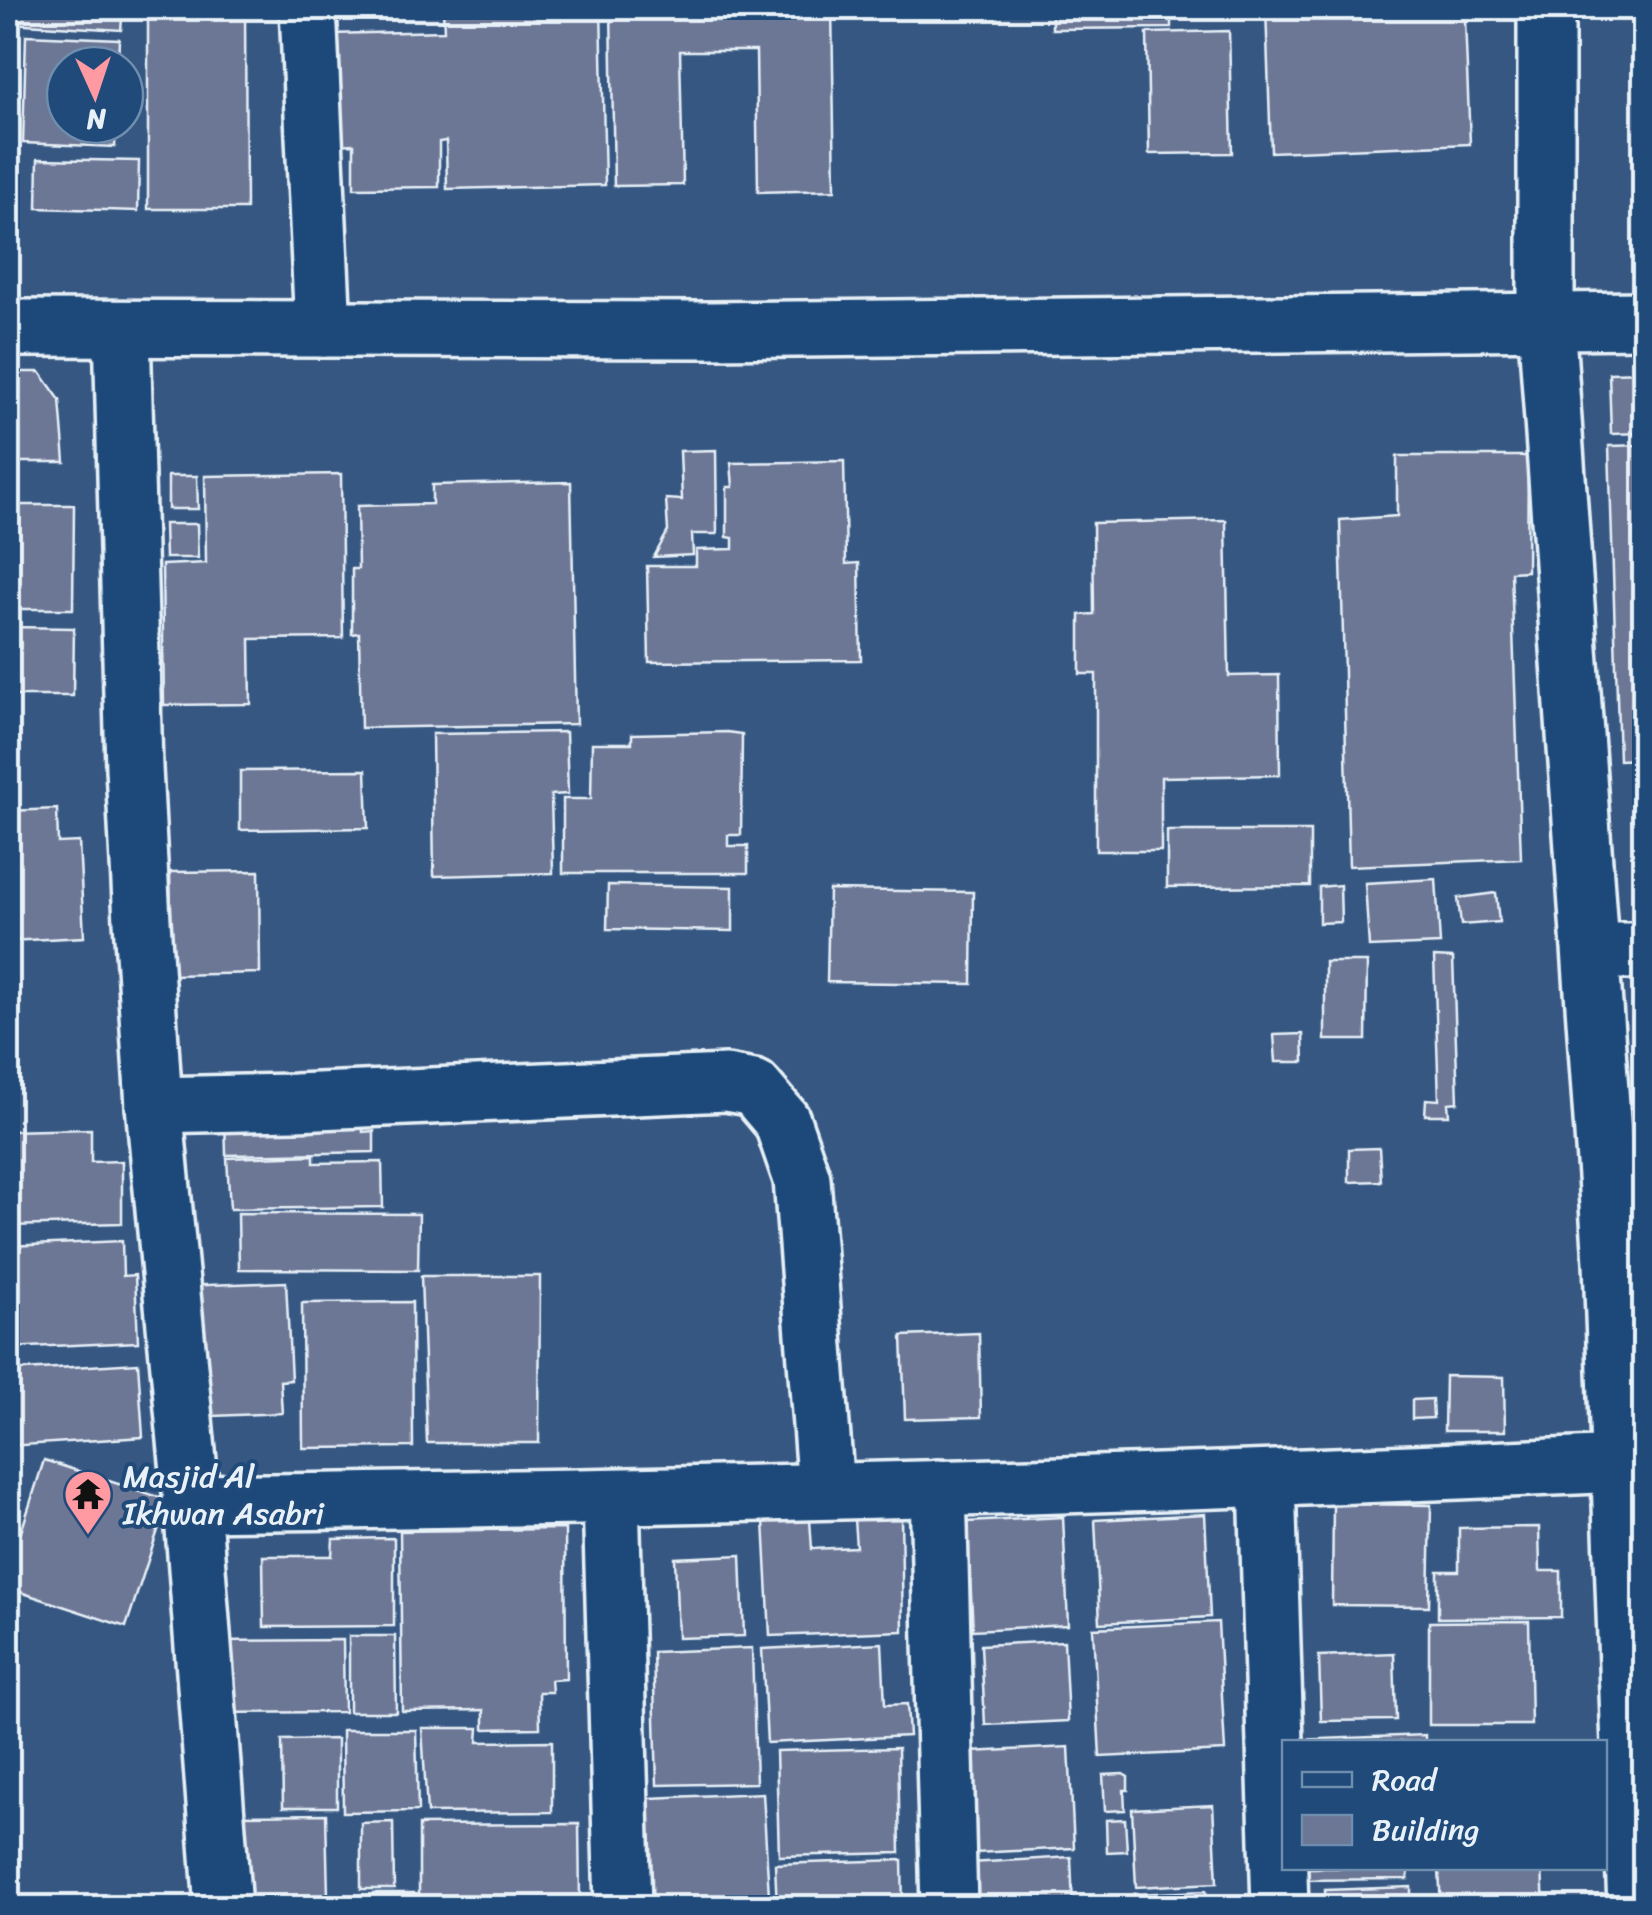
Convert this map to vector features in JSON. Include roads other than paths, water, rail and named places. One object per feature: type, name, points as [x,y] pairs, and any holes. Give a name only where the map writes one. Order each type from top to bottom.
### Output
[{"type":"street","points":[[308,8],[323,330]]},
{"type":"street","points":[[1546,8],[1546,320],[1618,951],[1628,1262],[1620,1464],[1635,1576],[1636,1908]]},
{"type":"street","points":[[8,328],[712,330],[1644,320]]},
{"type":"street","points":[[122,330],[134,768],[154,1105],[192,1502],[223,1908]]},
{"type":"street","points":[[154,1105],[706,1084],[754,1088],[782,1121],[802,1179],[826,1490]]},
{"type":"street","points":[[192,1502],[612,1498],[1267,1480],[1620,1464]]},
{"type":"street","points":[[1267,1480],[1280,1908]]},
{"type":"street","points":[[938,1488],[949,1908]]},
{"type":"street","points":[[612,1498],[623,1908]]},
{"type":"place","name":"Masjid Al Ikhwan Asabri","points":[[88,1536]]}]
